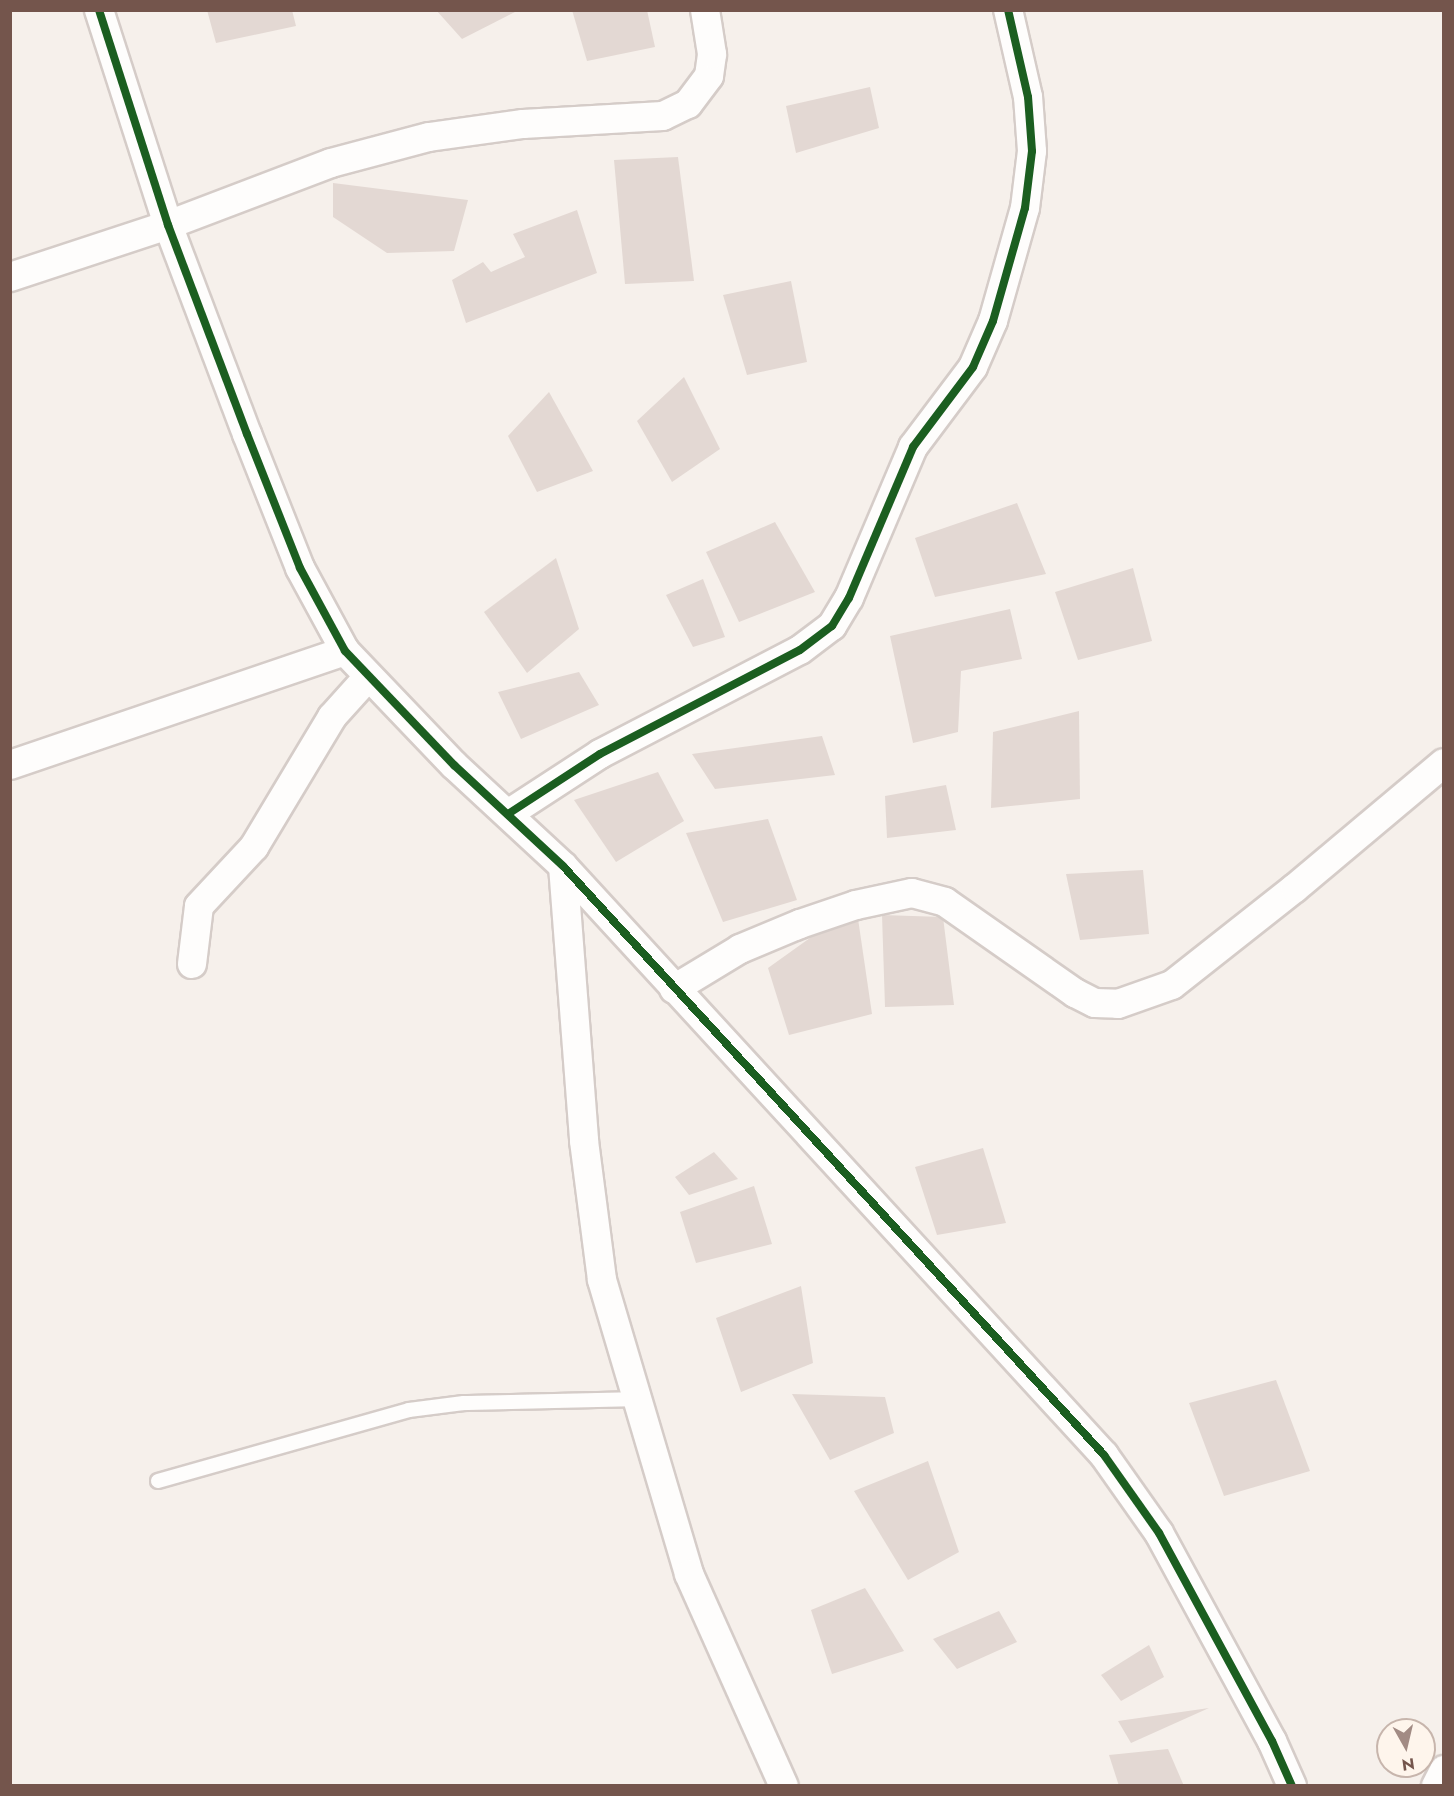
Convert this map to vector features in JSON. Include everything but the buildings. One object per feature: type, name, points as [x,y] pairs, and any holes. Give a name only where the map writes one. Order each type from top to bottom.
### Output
[{"type":"street","points":[[99,10],[168,225],[300,568],[345,651],[368,677],[563,866],[1104,1455],[1159,1533],[1272,1741],[1292,1785]]},
{"type":"street","points":[[10,277],[168,225],[332,163],[429,136],[523,124],[663,116],[688,104],[709,76],[712,54],[705,10]]},
{"type":"street","points":[[508,814],[600,754],[800,650],[832,626],[849,598],[913,447],[974,367],[993,321],[1025,208],[1032,151],[1028,97],[1008,10]]},
{"type":"street","points":[[10,765],[345,651]]},
{"type":"street","points":[[192,964],[199,906],[254,847],[332,717],[368,677]]},
{"type":"street","points":[[674,989],[740,949],[790,928],[856,905],[912,893],[945,902],[1075,993],[1095,1003],[1118,1004],[1172,985],[1443,763]]},
{"type":"street","points":[[563,866],[584,1141],[602,1280],[634,1399],[690,1574],[784,1785]]},
{"type":"street","points":[[1436,1785],[1443,1770]]},
{"type":"lane","points":[[158,1480],[410,1410],[464,1403],[634,1399]]},
{"type":"cycle path","points":[[99,10],[168,225],[247,434],[300,568],[345,651],[454,765],[563,866],[1104,1455],[1159,1533],[1272,1741],[1292,1786]]},
{"type":"cycle path","points":[[508,814],[600,754],[800,650],[832,626],[849,598],[913,447],[973,367],[993,321],[1025,208],[1032,151],[1028,97],[1008,10]]}]
